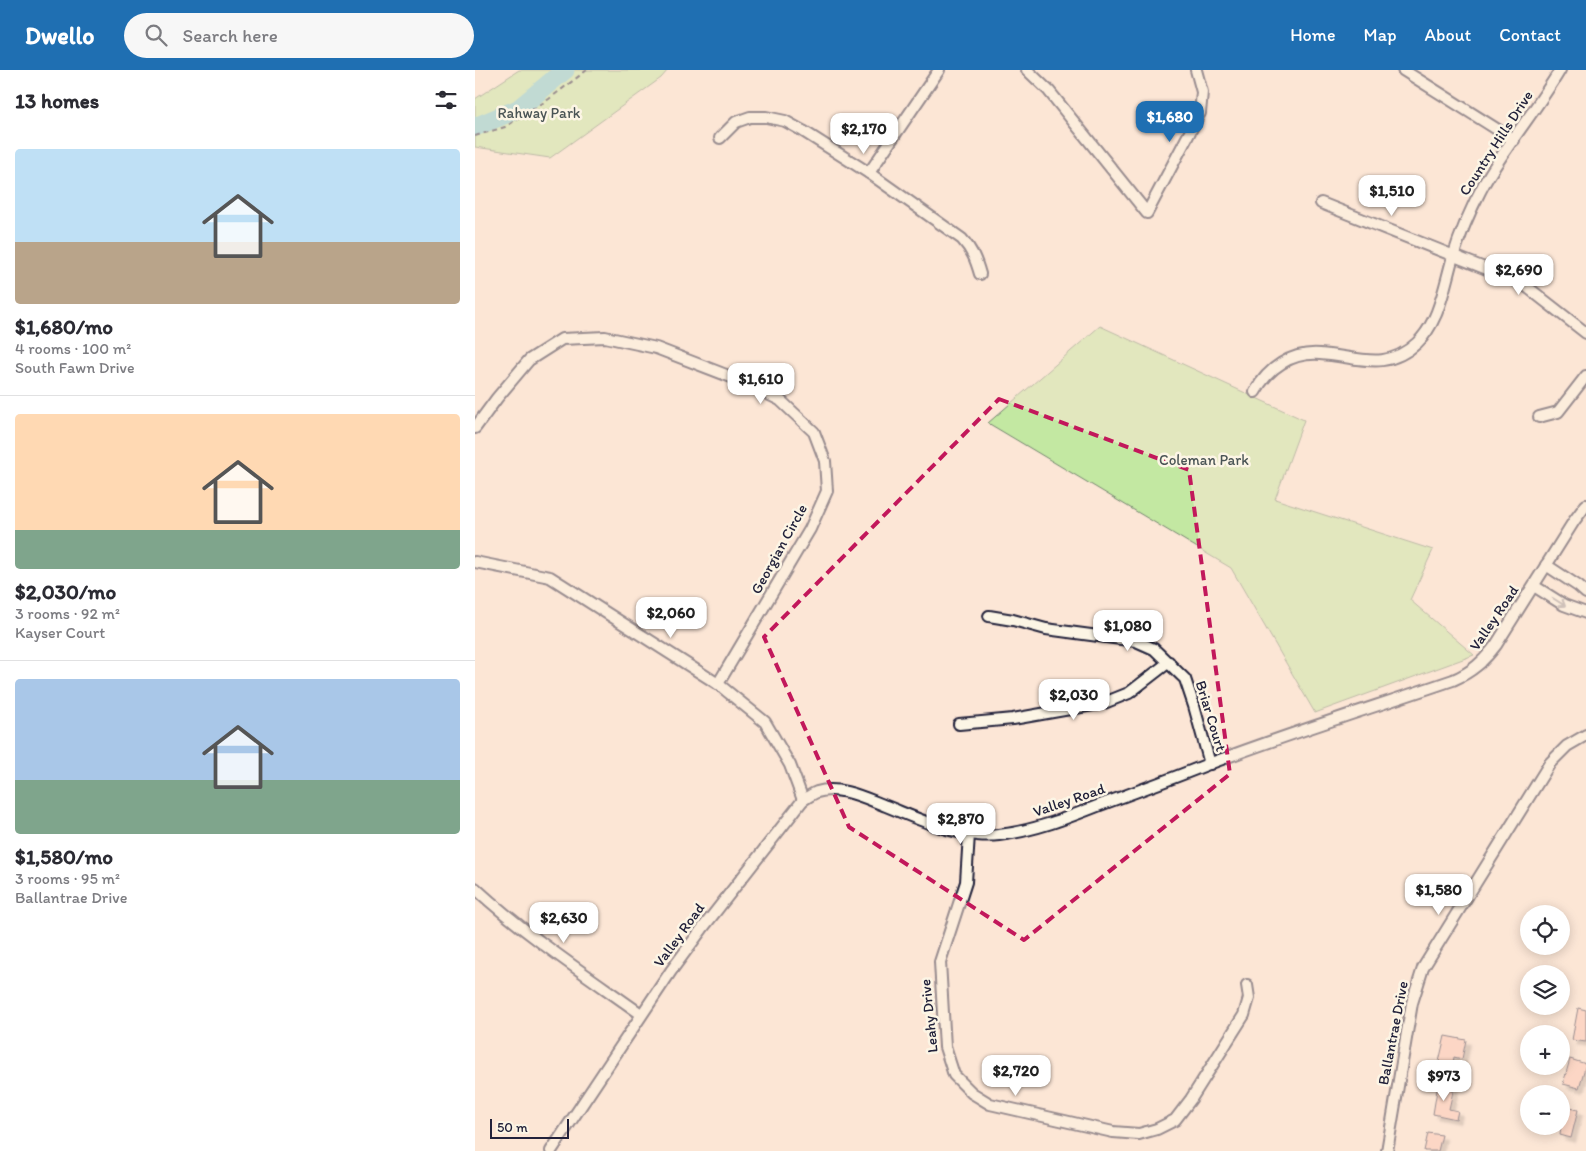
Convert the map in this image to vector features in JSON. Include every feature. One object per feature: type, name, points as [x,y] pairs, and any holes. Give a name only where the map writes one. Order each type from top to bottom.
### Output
[{"type":"street","points":[[869,173],[939,70]]},
{"type":"street","points":[[1027,70],[1049,91],[1147,214],[1199,113],[1202,92],[1196,70]]},
{"type":"street","points":[[1403,70],[1514,140]]},
{"type":"street","name":"Country Hills Drive","points":[[1255,392],[1262,379],[1281,364],[1293,358],[1307,354],[1320,354],[1364,361],[1378,361],[1404,352],[1416,344],[1425,334],[1437,312],[1454,255],[1477,198],[1492,172],[1560,70]]},
{"type":"street","points":[[720,138],[736,122],[750,116],[785,121],[869,173],[962,239],[976,257],[980,274]]},
{"type":"street","points":[[1321,202],[1522,283],[1586,333]]},
{"type":"street","name":"Georgian Circle","points":[[475,428],[529,360],[562,339],[605,337],[655,348],[739,380],[779,400],[814,432],[825,461],[827,490],[810,529],[718,684]]},
{"type":"street","points":[[1539,418],[1558,412],[1586,376]]},
{"type":"street","name":"Valley Road","points":[[551,1151],[641,1014],[702,928],[803,800],[817,792],[843,792],[860,796],[931,824],[969,834],[997,835],[1016,833],[1051,824],[1210,764],[1444,684],[1467,674],[1483,662],[1496,645],[1586,505]]},
{"type":"street","points":[[475,562],[550,577],[718,684],[765,722],[790,765],[803,800]]},
{"type":"street","points":[[1546,565],[1586,593]]},
{"type":"street","points":[[1534,586],[1564,605],[1586,613]]},
{"type":"street","name":"Briar Court","points":[[989,616],[1046,629],[1136,641],[1154,649],[1185,678],[1210,764]]},
{"type":"street","points":[[959,724],[1013,719],[1104,703],[1129,693],[1169,662]]},
{"type":"street","name":"Ballantrae Drive","points":[[1387,1151],[1412,1003],[1423,968],[1550,763],[1567,746],[1586,735]]},
{"type":"street","name":"Leahy Drive","points":[[969,834],[967,882],[940,962],[945,1047],[954,1075],[972,1093],[990,1104],[1113,1132],[1139,1134],[1157,1129],[1175,1120],[1191,1099],[1244,1015],[1249,998],[1247,985]]},
{"type":"street","points":[[475,888],[555,953],[641,1014]]},
{"type":"path","points":[[475,136],[505,127],[549,99],[587,70]]},
{"type":"highlighted area","points":[[999,399],[1189,470],[1230,774],[1024,940],[849,827],[764,637]]},
{"type":"green space","name":"Rahway Park","points":[[519,70],[668,70],[661,78],[550,158],[475,147],[475,99]]},
{"type":"green space","name":"Coleman Park","points":[[1100,326],[1304,420],[1275,499],[1433,550],[1410,600],[1474,655],[1315,713],[1231,568],[988,423]]},
{"type":"building","points":[[1578,1008],[1586,1010],[1586,1042],[1572,1040]]},
{"type":"building","points":[[1445,1036],[1466,1040],[1462,1059],[1454,1057],[1452,1069],[1438,1066]]},
{"type":"building","points":[[1570,1059],[1586,1064],[1579,1088],[1563,1084],[1566,1075],[1570,1075]]},
{"type":"building","points":[[1438,1084],[1454,1087],[1449,1109],[1458,1111],[1456,1119],[1433,1114]]},
{"type":"building","points":[[1570,1108],[1578,1110],[1571,1138],[1560,1135],[1570,1135]]},
{"type":"building","points":[[1428,1133],[1442,1135],[1438,1151],[1424,1151]]},
{"type":"waterway","points":[[475,127],[518,109],[565,70]]}]
